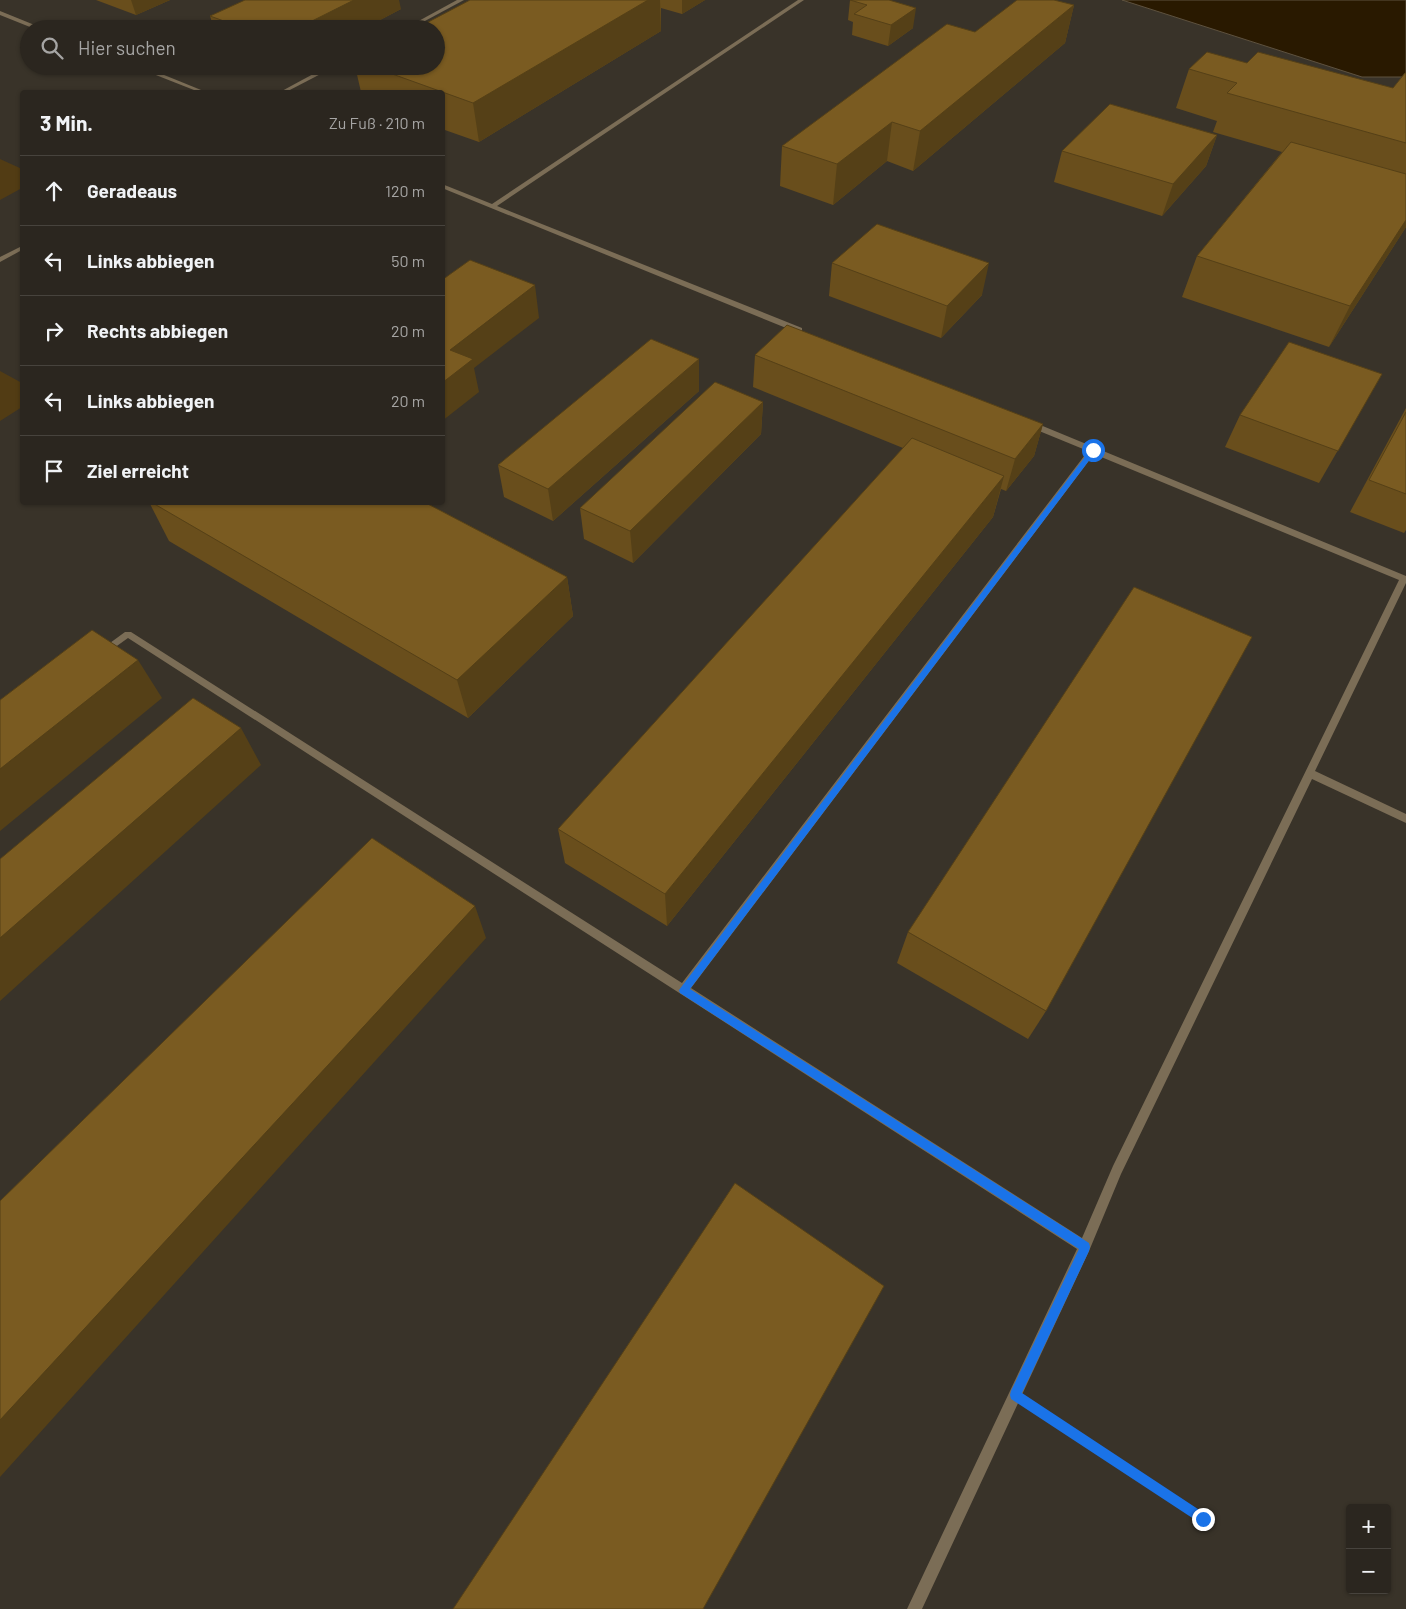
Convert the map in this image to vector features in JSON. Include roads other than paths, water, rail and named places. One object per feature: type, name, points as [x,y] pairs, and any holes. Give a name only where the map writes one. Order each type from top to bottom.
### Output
[{"type":"lane","points":[[423,20],[461,0]]},
{"type":"lane","points":[[494,205],[801,0]]},
{"type":"lane","points":[[216,20],[233,12]]},
{"type":"lane","points":[[0,13],[20,21]]},
{"type":"lane","points":[[159,75],[198,90]]},
{"type":"lane","points":[[287,90],[316,75]]},
{"type":"lane","points":[[445,187],[494,205],[807,333]]},
{"type":"lane","points":[[0,260],[20,249]]},
{"type":"lane","points":[[914,1609],[1085,1247],[1117,1170],[1405,578],[1020,420]]},
{"type":"lane","points":[[683,990],[1093,450]]},
{"type":"lane","points":[[96,657],[128,634],[1085,1247]]},
{"type":"lane","points":[[1309,773],[1406,819]]}]
